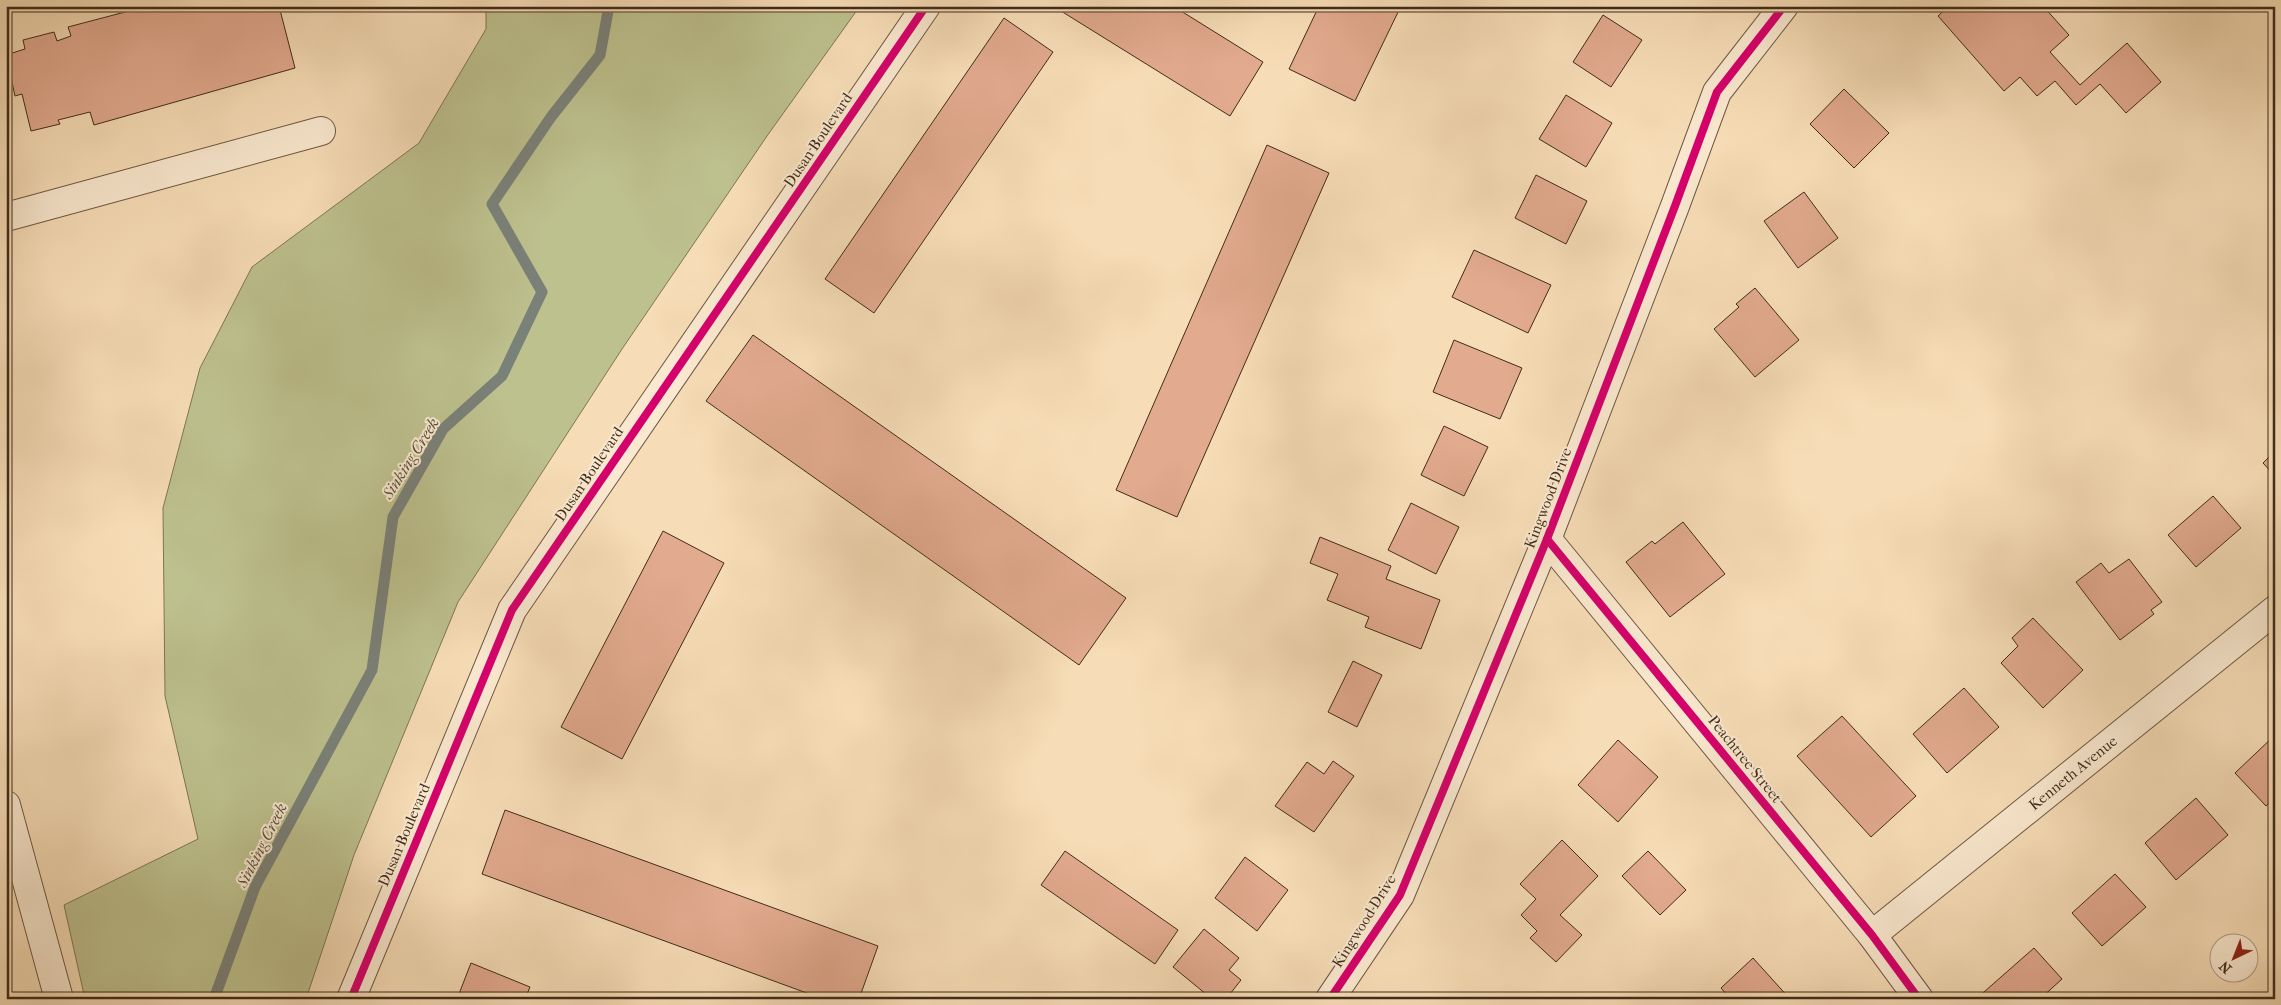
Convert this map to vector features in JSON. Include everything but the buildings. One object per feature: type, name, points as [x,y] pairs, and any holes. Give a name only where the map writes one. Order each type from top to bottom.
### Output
[{"type":"street","name":"Dusan Boulevard","points":[[351,999],[512,610],[926,6]]},
{"type":"street","name":"Kingwood Drive","points":[[1330,999],[1400,895],[1547,539],[1675,206],[1716,92],[1784,6]]},
{"type":"street","points":[[6,217],[321,131]]},
{"type":"street","name":"Peachtree Street","points":[[1547,539],[1872,935],[1919,999]]},
{"type":"street","name":"Kenneth Avenue","points":[[1872,935],[2275,610]]},
{"type":"street","points":[[6,805],[59,999]]},
{"type":"green space","points":[[486,6],[860,6],[767,136],[622,349],[458,602],[354,855],[306,999],[85,999],[64,905],[198,839],[165,696],[163,508],[200,368],[252,267],[419,143],[486,29]]},
{"type":"waterway","name":"Sinking Creek","points":[[214,999],[255,887],[372,670],[393,517],[443,429],[502,376],[542,292],[492,204],[551,117],[600,55],[609,6]]},
{"type":"cycle path","points":[[351,999],[512,610],[926,6]]},
{"type":"cycle path","points":[[1330,999],[1400,895],[1547,539],[1717,92],[1784,6]]},
{"type":"cycle path","points":[[1547,539],[1872,935],[1919,999]]}]
